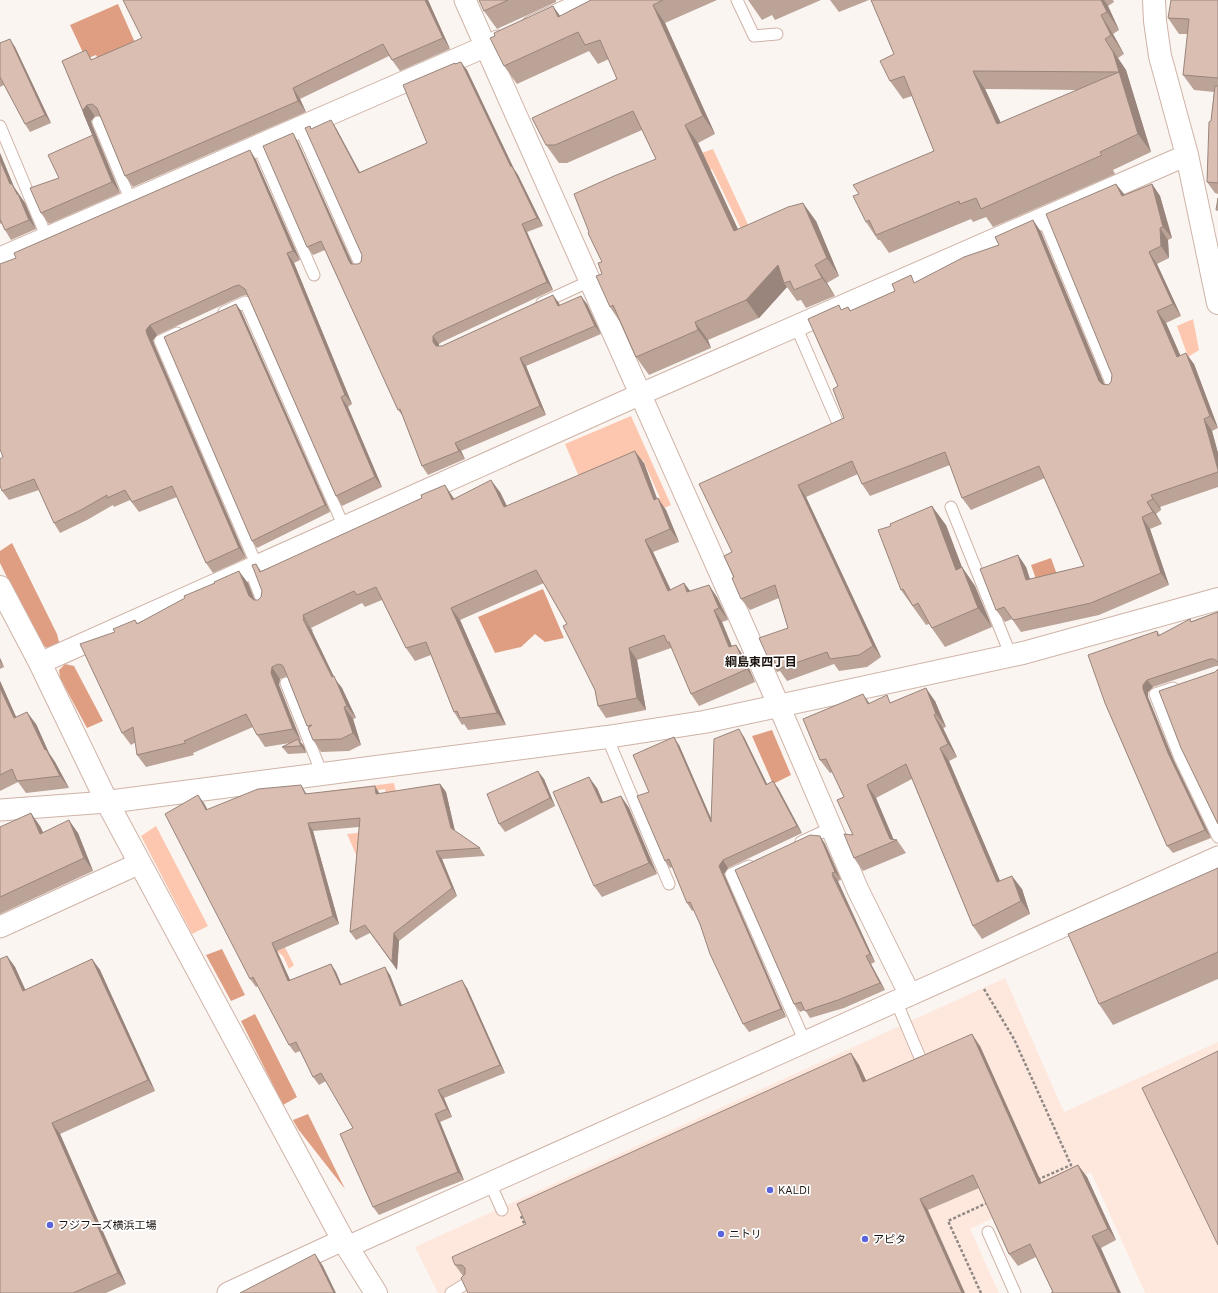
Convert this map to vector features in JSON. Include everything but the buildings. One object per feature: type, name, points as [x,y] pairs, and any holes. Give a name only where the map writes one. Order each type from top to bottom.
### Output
[{"type":"street","points":[[465,0],[641,394],[778,706],[903,998]]},
{"type":"street","points":[[0,258],[486,47],[590,0]]},
{"type":"street","points":[[1154,0],[1155,21],[1160,56],[1187,155],[1218,303]]},
{"type":"street","points":[[40,663],[641,394],[1187,155]]},
{"type":"street","points":[[0,587],[40,663],[107,802],[345,1244],[376,1293]]},
{"type":"street","points":[[0,810],[107,802],[607,737],[704,722],[1012,656],[1218,599]]},
{"type":"street","points":[[228,1293],[490,1183],[1218,857]]},
{"type":"street","points":[[0,927],[140,863]]},
{"type":"lane","points":[[737,0],[754,36],[777,34]]},
{"type":"lane","points":[[98,122],[131,201]]},
{"type":"lane","points":[[0,126],[47,238]]},
{"type":"lane","points":[[300,128],[361,266]]},
{"type":"lane","points":[[258,146],[314,275]]},
{"type":"lane","points":[[1043,218],[1114,390]]},
{"type":"lane","points":[[535,307],[590,281]]},
{"type":"lane","points":[[217,315],[245,302],[344,527]]},
{"type":"lane","points":[[796,326],[840,428]]},
{"type":"lane","points":[[188,328],[160,341],[253,568],[264,605]]},
{"type":"lane","points":[[951,507],[1012,656]]},
{"type":"lane","points":[[286,682],[322,774]]},
{"type":"lane","points":[[1183,684],[1155,694],[1180,758],[1218,837]]},
{"type":"lane","points":[[607,737],[669,884]]},
{"type":"lane","points":[[788,848],[831,828]]},
{"type":"lane","points":[[760,861],[731,874],[805,1042]]},
{"type":"lane","points":[[903,998],[922,1060]]},
{"type":"lane","points":[[490,1183],[502,1210]]},
{"type":"lane","points":[[988,1232],[1015,1293]]},
{"type":"lane","points":[[451,1293],[467,1283]]},
{"type":"path","points":[[983,988],[1014,1039],[1071,1165],[1035,1181]]},
{"type":"path","points":[[981,1293],[948,1221],[992,1201]]},
{"type":"path","points":[[502,1210],[516,1205],[527,1232]]},
{"type":"shaded area","points":[[118,4],[152,81],[102,67],[96,55],[86,59],[70,25]]},
{"type":"shaded area","points":[[713,149],[757,244],[745,237],[712,169],[676,184],[654,170]]},
{"type":"shaded area","points":[[1193,319],[1199,350],[1188,357],[1177,326]]},
{"type":"shaded area","points":[[631,416],[671,505],[608,532],[602,522],[660,498],[643,460],[583,486],[565,444]]},
{"type":"shaded area","points":[[12,543],[57,634],[59,642],[53,648],[47,648],[39,642],[0,563],[0,551]]},
{"type":"shaded area","points":[[1051,558],[1059,580],[1036,579],[1031,565]]},
{"type":"shaded area","points":[[543,589],[564,638],[545,642],[535,634],[521,647],[495,653],[478,617]]},
{"type":"shaded area","points":[[65,664],[74,666],[103,721],[87,728],[60,678],[59,670]]},
{"type":"shaded area","points":[[772,730],[791,775],[773,784],[752,736]]},
{"type":"shaded area","points":[[394,783],[414,868],[358,859],[347,834],[392,829],[385,789],[341,797],[333,804],[328,791]]},
{"type":"shaded area","points":[[156,826],[208,926],[192,934],[141,836]]},
{"type":"shaded area","points":[[269,916],[294,965],[289,969],[283,956],[274,949]]},
{"type":"shaded area","points":[[222,949],[245,995],[231,1001],[206,955]]},
{"type":"shaded area","points":[[1005,978],[1064,1112],[1218,1042],[1218,1293],[1145,1293],[1091,1172],[970,1229],[999,1293],[438,1293],[415,1247]]},
{"type":"shaded area","points":[[255,1014],[297,1097],[283,1105],[241,1021]]},
{"type":"shaded area","points":[[308,1114],[345,1189],[298,1129],[293,1120]]},
{"type":"place","name":"KALDI","points":[[770,1190]]},
{"type":"place","name":"フジフーズ横浜工場","points":[[50,1225]]},
{"type":"place","name":"ニトリ","points":[[721,1234]]},
{"type":"place","name":"アピタ","points":[[865,1239]]},
{"type":"district","name":"綱島東四丁目","points":[[761,662]]}]
